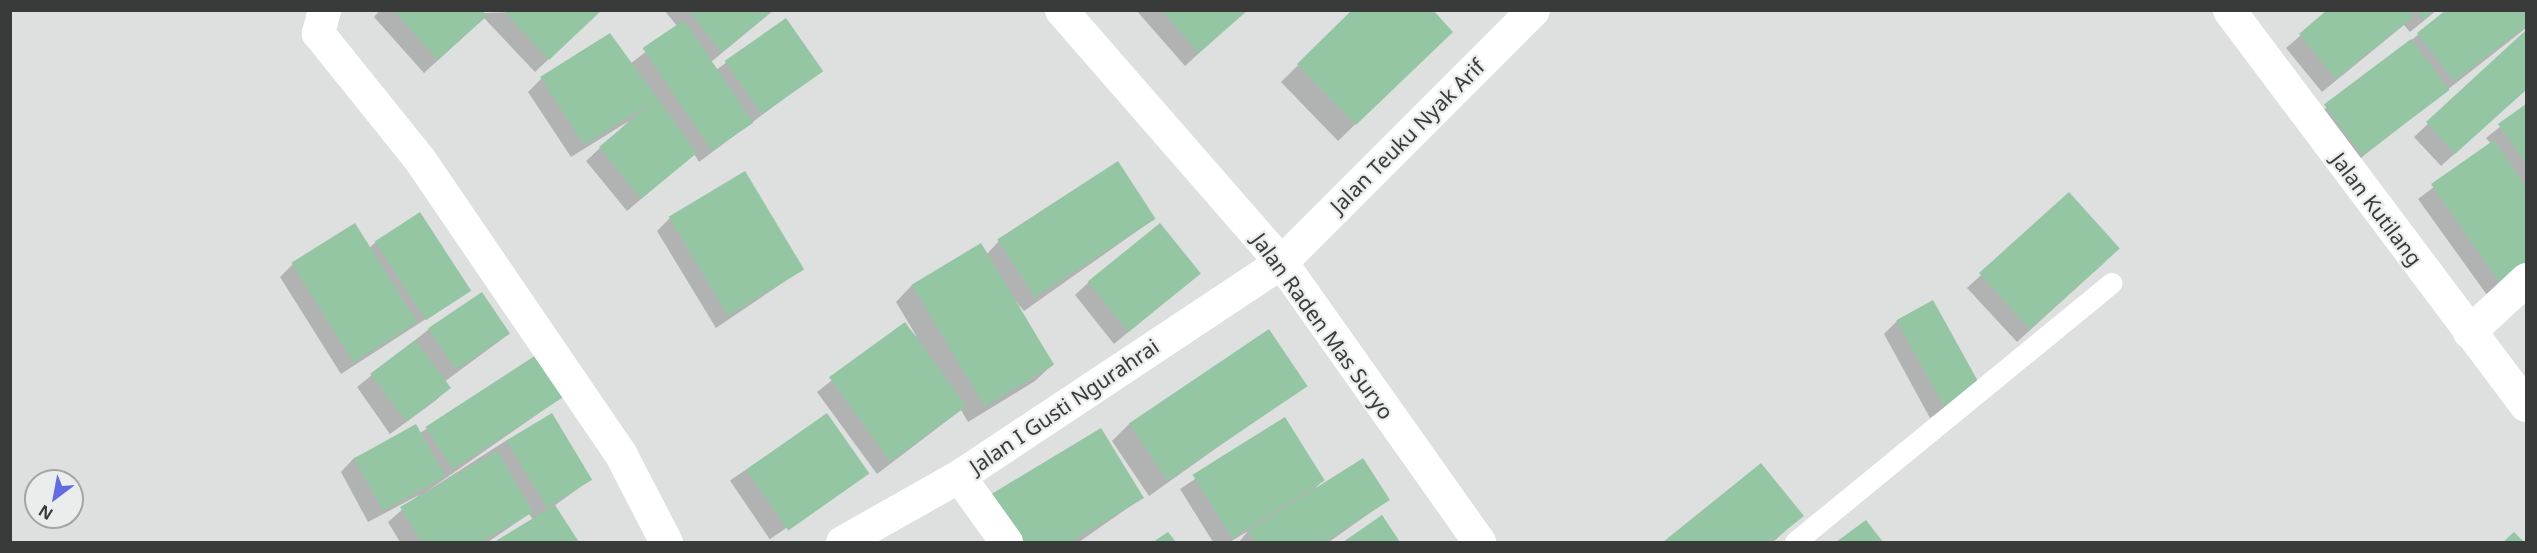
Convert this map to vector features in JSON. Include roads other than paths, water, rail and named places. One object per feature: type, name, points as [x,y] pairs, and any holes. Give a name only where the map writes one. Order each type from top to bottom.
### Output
[{"type":"street","points":[[324,10],[318,33],[420,160],[614,443],[666,543]]},
{"type":"street","name":"Jalan Raden Mas Suryo","points":[[1061,10],[1281,262],[1479,543]]},
{"type":"street","name":"Jalan Teuku Nyak Arif","points":[[1281,262],[1533,10]]},
{"type":"street","name":"Jalan Kutilang","points":[[2229,10],[2526,405]]},
{"type":"street","name":"Jalan I Gusti Ngurahrai","points":[[842,543],[959,476],[1281,262]]},
{"type":"street","points":[[2469,332],[2526,279]]},
{"type":"street","points":[[959,476],[1006,543]]},
{"type":"lane","points":[[1795,543],[2112,283]]}]
